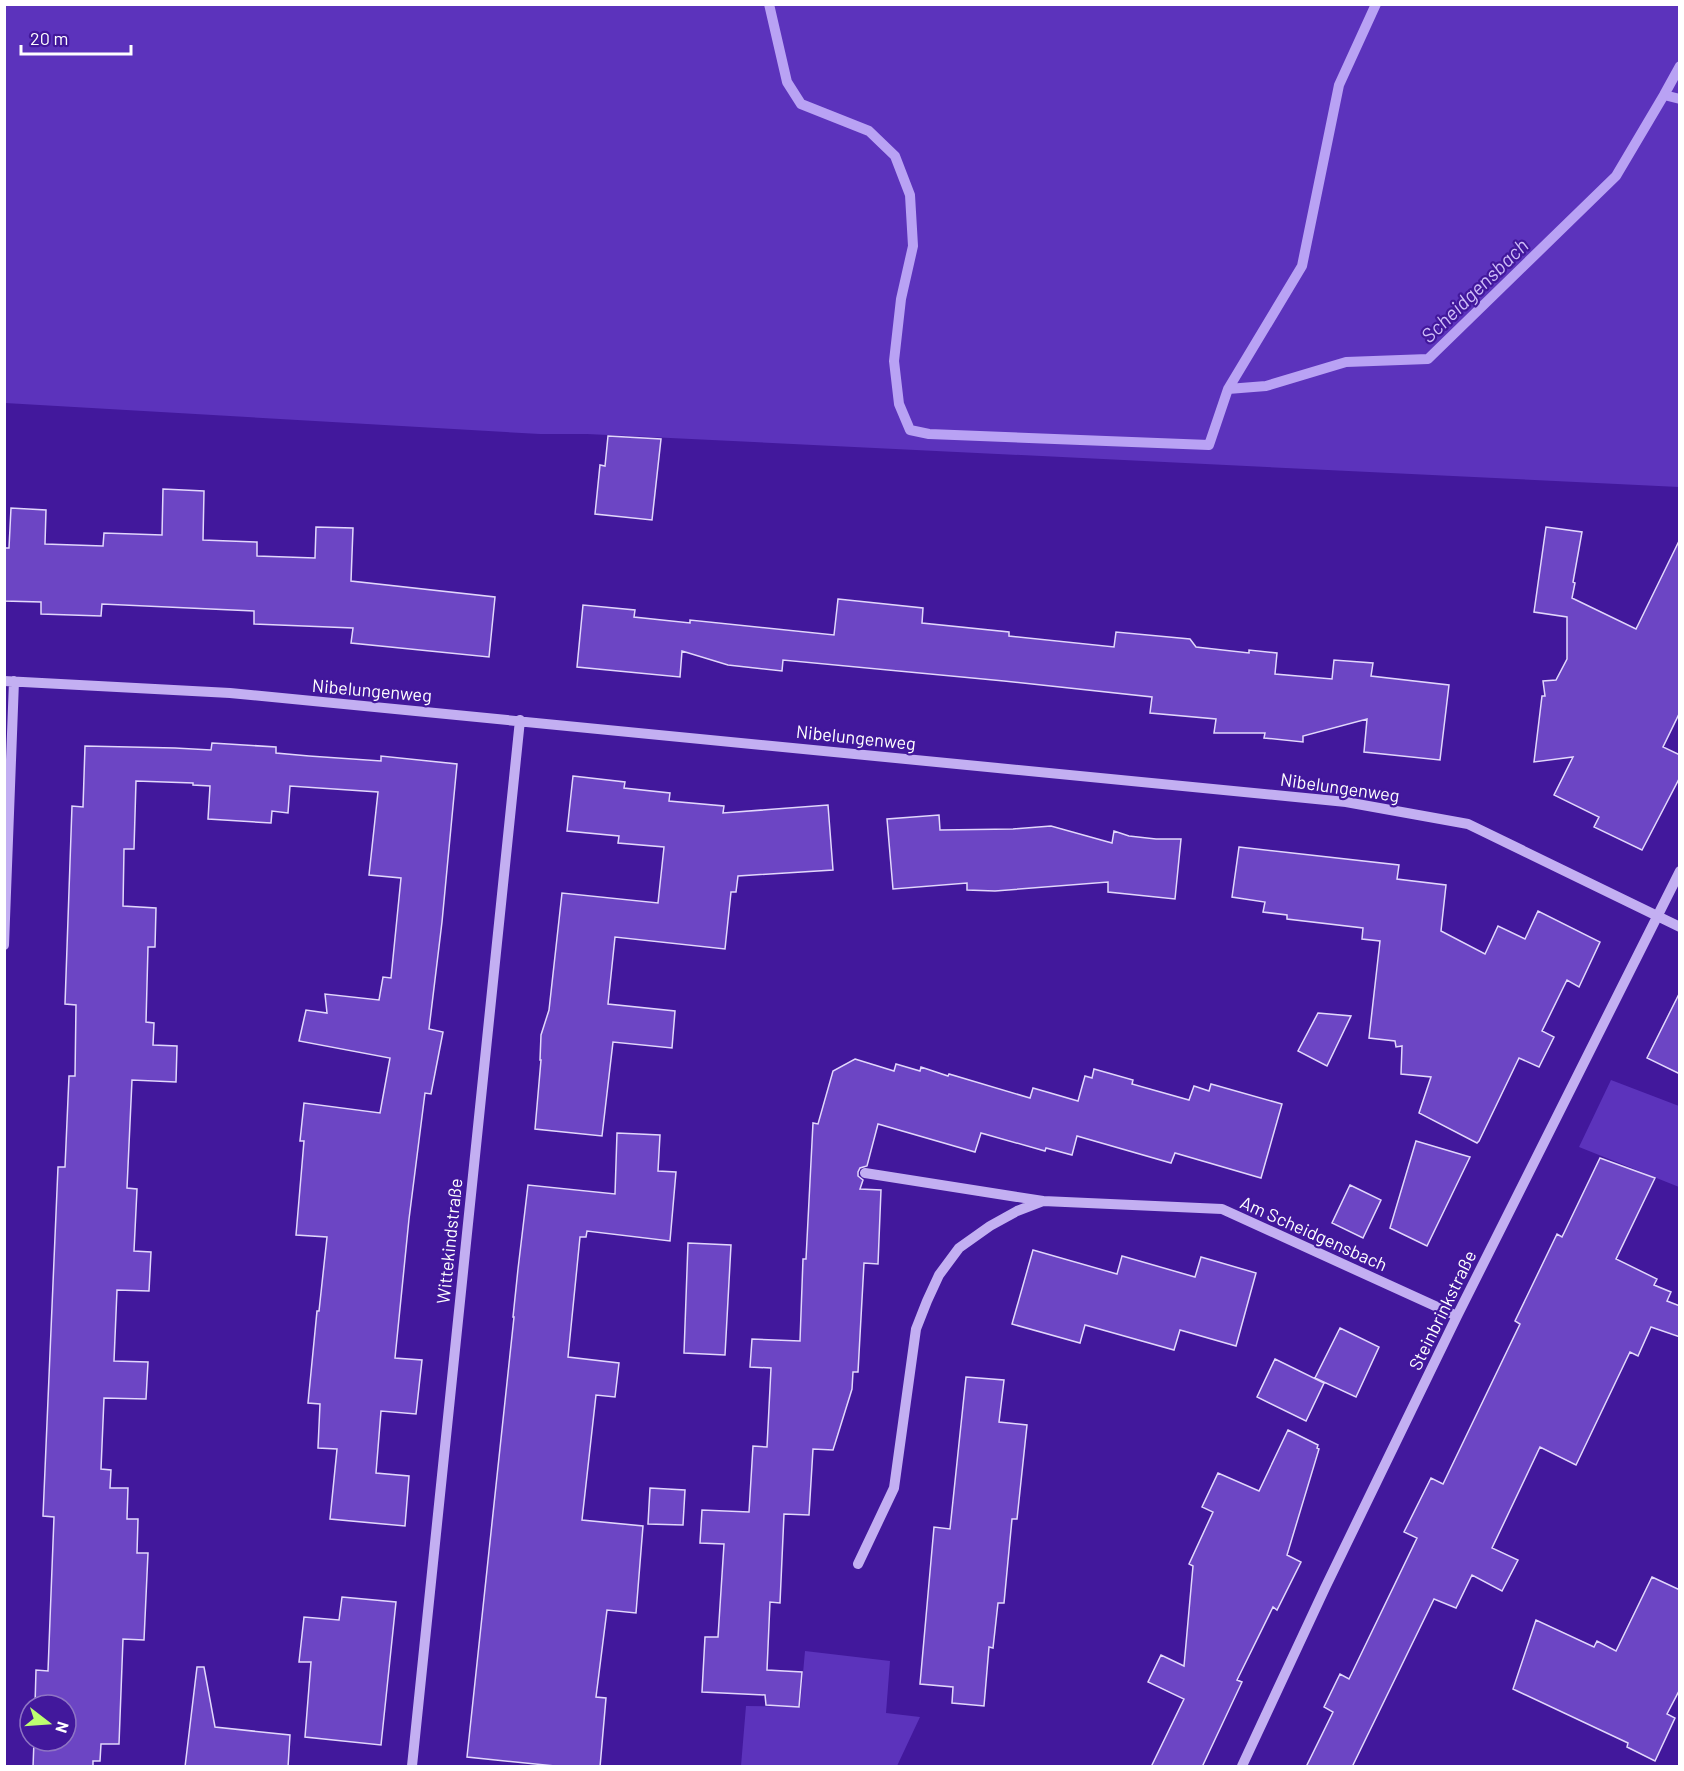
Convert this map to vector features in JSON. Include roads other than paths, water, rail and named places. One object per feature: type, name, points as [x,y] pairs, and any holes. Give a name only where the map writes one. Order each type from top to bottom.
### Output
[{"type":"street","name":"Nibelungenweg","points":[[9,681],[230,693],[1346,802],[1468,824],[1680,927]]},
{"type":"street","points":[[4,945],[9,681]]},
{"type":"street","name":"Wittekindstraße","points":[[412,1767],[520,720]]},
{"type":"street","name":"Steinbrinkstraße","points":[[1242,1767],[1325,1588],[1457,1316],[1680,871]]},
{"type":"street","name":"Am Scheidgensbach","points":[[865,1173],[1043,1201],[1222,1209],[1457,1316]]},
{"type":"street","name":"Am Scheidgensbach","points":[[858,1564],[894,1488],[916,1329],[939,1275],[959,1248],[990,1226],[1017,1211],[1043,1201]]},
{"type":"waterway","name":"Scheidgensbach","points":[[769,4],[787,82],[801,104],[869,131],[895,156],[910,195],[913,246],[901,299],[894,361],[899,404],[910,430],[929,434],[1209,445],[1228,389],[1266,386],[1346,362],[1428,359],[1616,176],[1680,66]]},
{"type":"waterway","points":[[1228,389],[1302,266],[1339,85],[1376,4]]},
{"type":"waterway","points":[[1664,95],[1680,99]]}]
